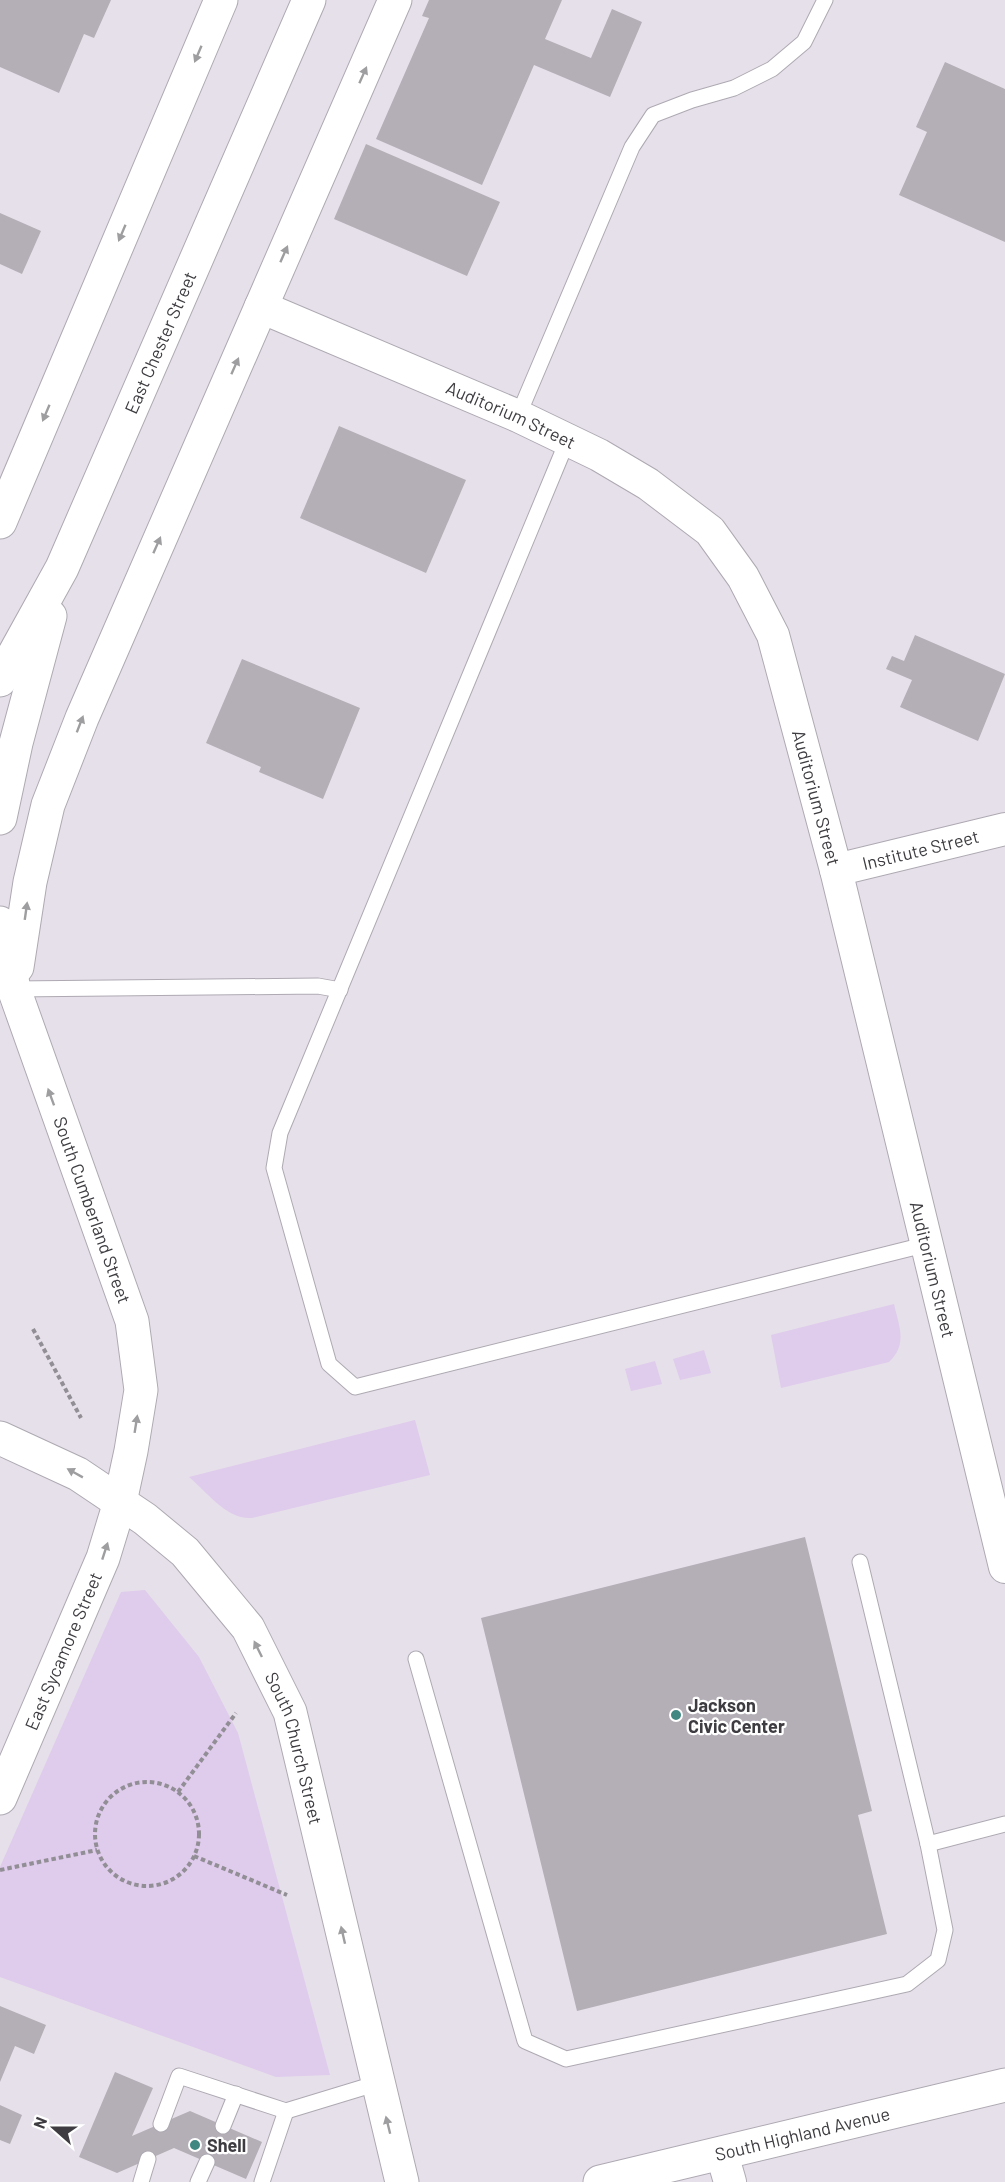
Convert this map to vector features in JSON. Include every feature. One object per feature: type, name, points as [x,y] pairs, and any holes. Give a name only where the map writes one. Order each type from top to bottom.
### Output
[{"type":"main road","points":[[0,522],[221,0]]},
{"type":"main road","name":"East Chester Street","points":[[0,680],[62,568],[114,453],[309,0]]},
{"type":"main road","points":[[14,989],[30,882],[48,805],[82,718],[396,0]]},
{"type":"main road","points":[[0,818],[16,743],[62,568]]},
{"type":"main road","name":"South Cumberland Street","points":[[0,923],[14,989],[132,1321],[141,1390],[120,1502]]},
{"type":"main road","name":"South Church Street","points":[[0,1438],[78,1474],[145,1519],[184,1552],[248,1628],[290,1712],[402,2182]]},
{"type":"main road","name":"East Sycamore Street","points":[[0,1798],[103,1558],[120,1502]]},
{"type":"main road","name":"South Highland Avenue","points":[[600,2182],[726,2168],[1005,2085]]},
{"type":"street","name":"Auditorium Street","points":[[261,307],[568,439],[648,484],[710,531],[743,577],[773,635],[836,870],[1005,1567]]},
{"type":"street","name":"Institute Street","points":[[836,870],[1005,829]]},
{"type":"lane","points":[[518,416],[633,147],[653,115],[692,100],[734,88],[772,69],[804,42],[825,0]]},
{"type":"lane","points":[[568,439],[280,1132],[274,1168],[329,1364],[355,1387],[928,1244]]},
{"type":"lane","points":[[14,989],[318,986],[340,990]]},
{"type":"lane","points":[[416,1659],[525,2041],[566,2059],[908,1984],[938,1960],[945,1930],[928,1844],[860,1562]]},
{"type":"lane","points":[[928,1844],[1005,1824]]},
{"type":"lane","points":[[161,2124],[179,2076],[286,2111],[378,2083]]},
{"type":"lane","points":[[223,2126],[236,2094]]},
{"type":"lane","points":[[262,2182],[286,2111]]},
{"type":"lane","points":[[141,2182],[148,2159]]},
{"type":"lane","points":[[198,2182],[207,2162]]},
{"type":"path","points":[[33,1329],[81,1418]]},
{"type":"path","points":[[178,1792],[236,1713]]},
{"type":"path","points":[[139,1782],[157,1782],[174,1789],[188,1800],[196,1816],[199,1833],[197,1851],[189,1866],[176,1878],[161,1885],[144,1887],[128,1884],[113,1875],[96,1850],[94,1830],[98,1814],[108,1798],[122,1787],[139,1782]]},
{"type":"path","points":[[0,1870],[96,1850]]},
{"type":"path","points":[[194,1856],[287,1895]]},
{"type":"shaded area","points":[[894,1304],[900,1328],[900,1342],[895,1355],[889,1362],[781,1388],[771,1335]]},
{"type":"shaded area","points":[[704,1350],[711,1373],[680,1380],[673,1359]]},
{"type":"shaded area","points":[[655,1361],[662,1384],[631,1391],[625,1369]]},
{"type":"shaded area","points":[[415,1420],[430,1475],[252,1518],[234,1515],[226,1510],[189,1477]]},
{"type":"shaded area","points":[[145,1590],[199,1657],[238,1733],[330,2075],[276,2077],[0,1977],[0,1867],[121,1592]]},
{"type":"building","points":[[0,0],[111,0],[94,38],[84,34],[59,93],[0,67]]},
{"type":"building","points":[[429,0],[562,0],[545,39],[591,58],[612,9],[642,22],[610,97],[534,65],[482,185],[376,139],[429,18],[422,16]]},
{"type":"building","points":[[945,62],[1005,89],[1005,242],[899,195],[927,132],[916,127]]},
{"type":"building","points":[[366,144],[500,202],[467,276],[334,219]]},
{"type":"building","points":[[0,213],[41,231],[22,274],[0,264]]},
{"type":"building","points":[[339,426],[466,480],[426,573],[300,518]]},
{"type":"building","points":[[915,635],[1005,674],[978,741],[900,707],[912,680],[886,669],[892,656],[904,661]]},
{"type":"building","points":[[242,659],[360,708],[323,799],[259,772],[261,767],[206,743]]},
{"type":"building","name":"Jackson Civic Center","points":[[805,1537],[872,1811],[858,1815],[887,1934],[577,2011],[481,1618]]},
{"type":"building","points":[[0,2006],[46,2025],[34,2054],[15,2046],[0,2082]]},
{"type":"building","points":[[115,2072],[153,2088],[132,2136],[190,2111],[262,2142],[246,2179],[174,2148],[117,2173],[79,2157]]},
{"type":"building","points":[[0,2105],[22,2115],[10,2144],[0,2140]]},
{"type":"place","name":"Jackson Civic Center","points":[[676,1715]]},
{"type":"place","name":"Shell","points":[[195,2145]]}]
